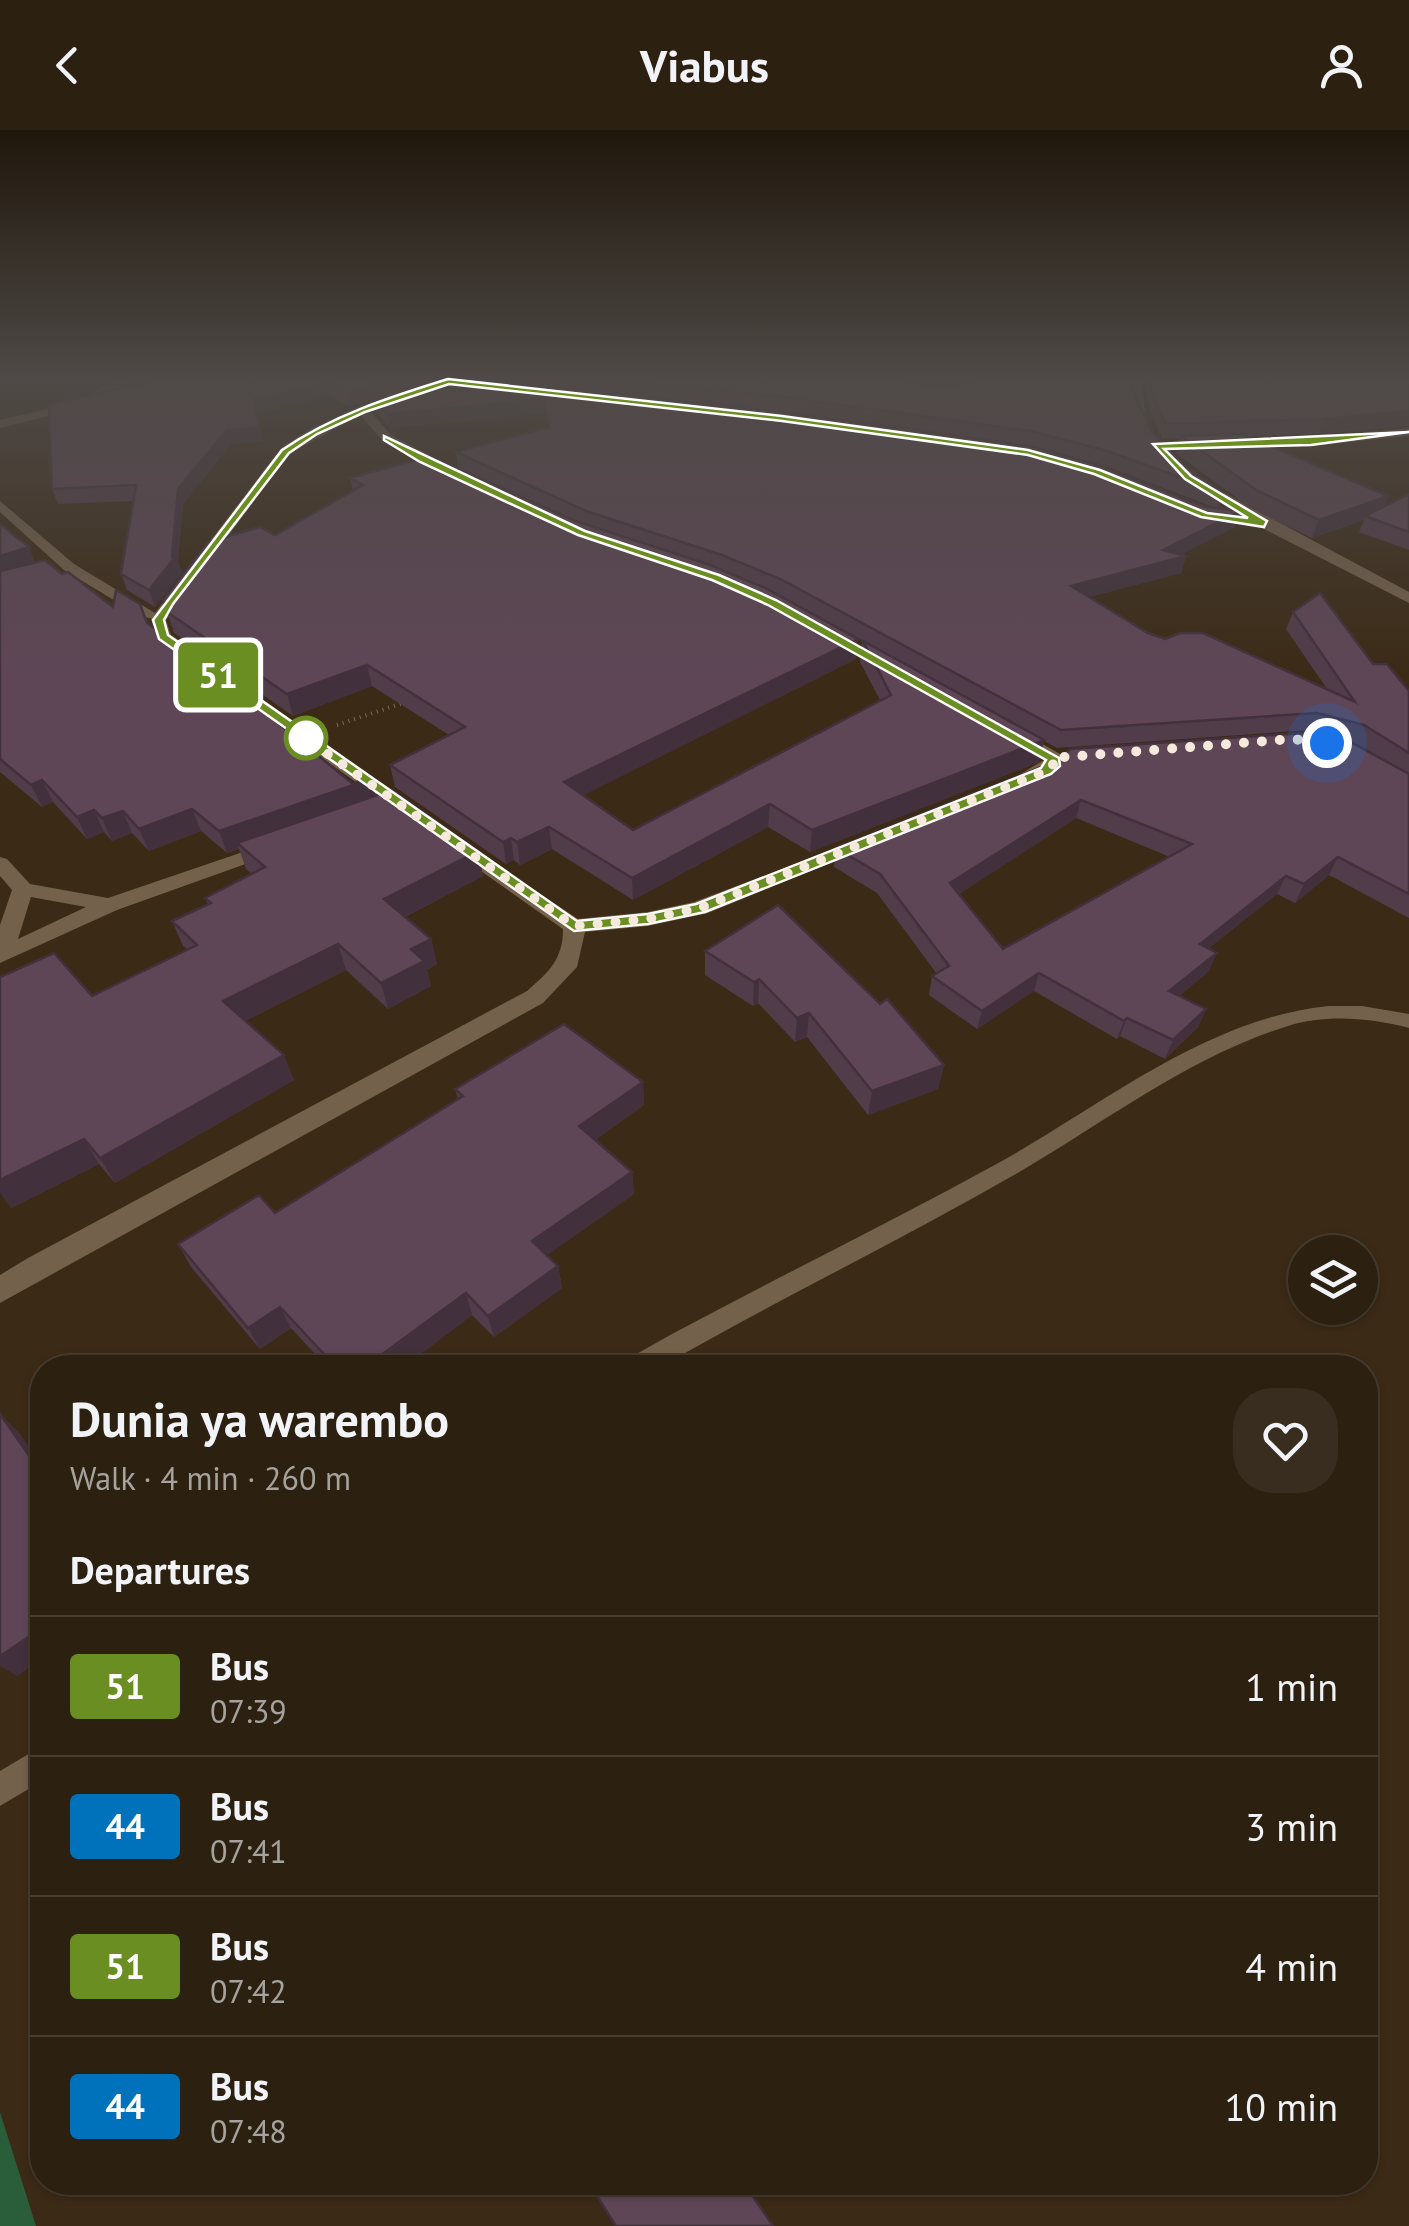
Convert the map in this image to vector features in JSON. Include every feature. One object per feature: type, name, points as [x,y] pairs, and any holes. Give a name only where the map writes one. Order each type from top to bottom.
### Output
[{"type":"street","points":[[158,620],[265,477]]},
{"type":"street","points":[[461,477],[476,484]]},
{"type":"street","points":[[1192,477],[1264,524],[1409,598]]},
{"type":"street","points":[[0,506],[68,567],[158,620],[163,636],[302,736],[390,808],[574,926],[648,919],[700,908],[880,838]]},
{"type":"street","points":[[1190,510],[1264,524]]},
{"type":"street","points":[[52,572],[68,567]]},
{"type":"street","points":[[995,724],[1062,757],[1046,771],[1013,784]]},
{"type":"street","points":[[0,956],[109,904],[290,842]]},
{"type":"street","points":[[0,863],[23,890],[109,904]]},
{"type":"street","points":[[0,956],[23,890]]},
{"type":"street","points":[[0,1290],[534,997],[562,974],[575,952],[574,926]]},
{"type":"lane","points":[[659,1355],[752,1301],[1011,1166],[1113,1102],[1224,1045],[1285,1020],[1355,1012],[1409,1021]]},
{"type":"lane","points":[[0,1790],[30,1770]]},
{"type":"path","points":[[302,736],[412,700]]},
{"type":"green space","points":[[0,2112],[36,2226],[0,2226]]},
{"type":"building","points":[[52,477],[188,477],[178,489],[172,557],[176,556],[149,590],[121,574],[136,485],[52,489]]},
{"type":"building","points":[[477,477],[573,520],[710,565],[765,588],[858,639],[564,782],[633,830],[891,695],[863,641],[1044,740],[812,830],[770,804],[632,878],[549,827],[517,842],[511,838],[503,842],[390,765],[465,727],[367,665],[287,694],[167,612],[163,600],[208,542],[260,527],[275,535],[363,485],[350,478]]},
{"type":"building","points":[[511,477],[1127,477],[1203,506],[1240,511],[1163,550],[1186,556],[1071,586],[1148,633],[1165,639],[1180,633],[1203,633],[1355,702],[1293,612],[1320,593],[1373,664],[1387,664],[1409,691],[1409,753],[1364,725],[1317,713],[1061,730],[780,579],[722,555],[586,511]]},
{"type":"building","points":[[1179,477],[1201,477],[1224,493]]},
{"type":"building","points":[[1238,477],[1343,477],[1388,496],[1319,520],[1256,490]]},
{"type":"building","points":[[1409,494],[1409,532],[1365,516]]},
{"type":"building","points":[[0,524],[29,547],[0,556]]},
{"type":"building","points":[[45,560],[62,574],[68,572],[113,607],[116,590],[140,604],[147,623],[263,703],[256,705],[353,784],[368,776],[371,779],[219,831],[192,809],[139,829],[123,811],[102,818],[94,810],[77,817],[42,780],[31,785],[0,759],[0,571]]},
{"type":"building","points":[[1317,732],[1347,740],[1409,774],[1409,894],[1338,857],[1304,884],[1286,876],[1200,944],[1217,953],[1169,991],[1206,1009],[1173,1040],[1127,1018],[1124,1021],[1039,973],[982,1011],[932,976],[949,966],[880,874],[836,848],[1059,760],[1070,749]],"holes":[[[1081,800],[1192,844],[1003,949],[950,883]]]},
{"type":"building","points":[[392,790],[478,851],[384,899],[431,939],[411,949],[424,961],[381,983],[338,944],[223,1001],[284,1055],[100,1158],[84,1139],[0,1180],[0,977],[54,953],[92,996],[197,945],[172,921],[211,903],[205,898],[265,867],[237,843]]},
{"type":"building","points":[[778,905],[880,1004],[887,999],[944,1065],[872,1091],[809,1013],[797,1018],[759,979],[754,982],[705,951]]},
{"type":"building","points":[[564,1024],[643,1082],[579,1126],[632,1172],[532,1241],[558,1266],[488,1316],[466,1293],[381,1355],[325,1355],[280,1307],[248,1328],[178,1244],[259,1195],[275,1213],[463,1096],[455,1089]]},
{"type":"building","points":[[0,1414],[30,1457],[30,1636],[0,1656]]},
{"type":"building","points":[[596,2195],[752,2195],[773,2226],[616,2226]]},
{"type":"bus line","name":"51","points":[[263,477],[168,603],[158,620],[163,636],[574,926],[648,919],[700,908],[799,872],[1053,766],[1053,758],[1046,752],[772,602],[643,551],[581,533],[459,477]]},
{"type":"bus line","name":"51","points":[[1109,477],[1205,515],[1264,524],[1187,477]]},
{"type":"route","points":[[306,738],[302,736],[574,926],[648,919],[700,908],[1046,771],[1053,766],[1053,758],[1292,739],[1327,743]]}]
